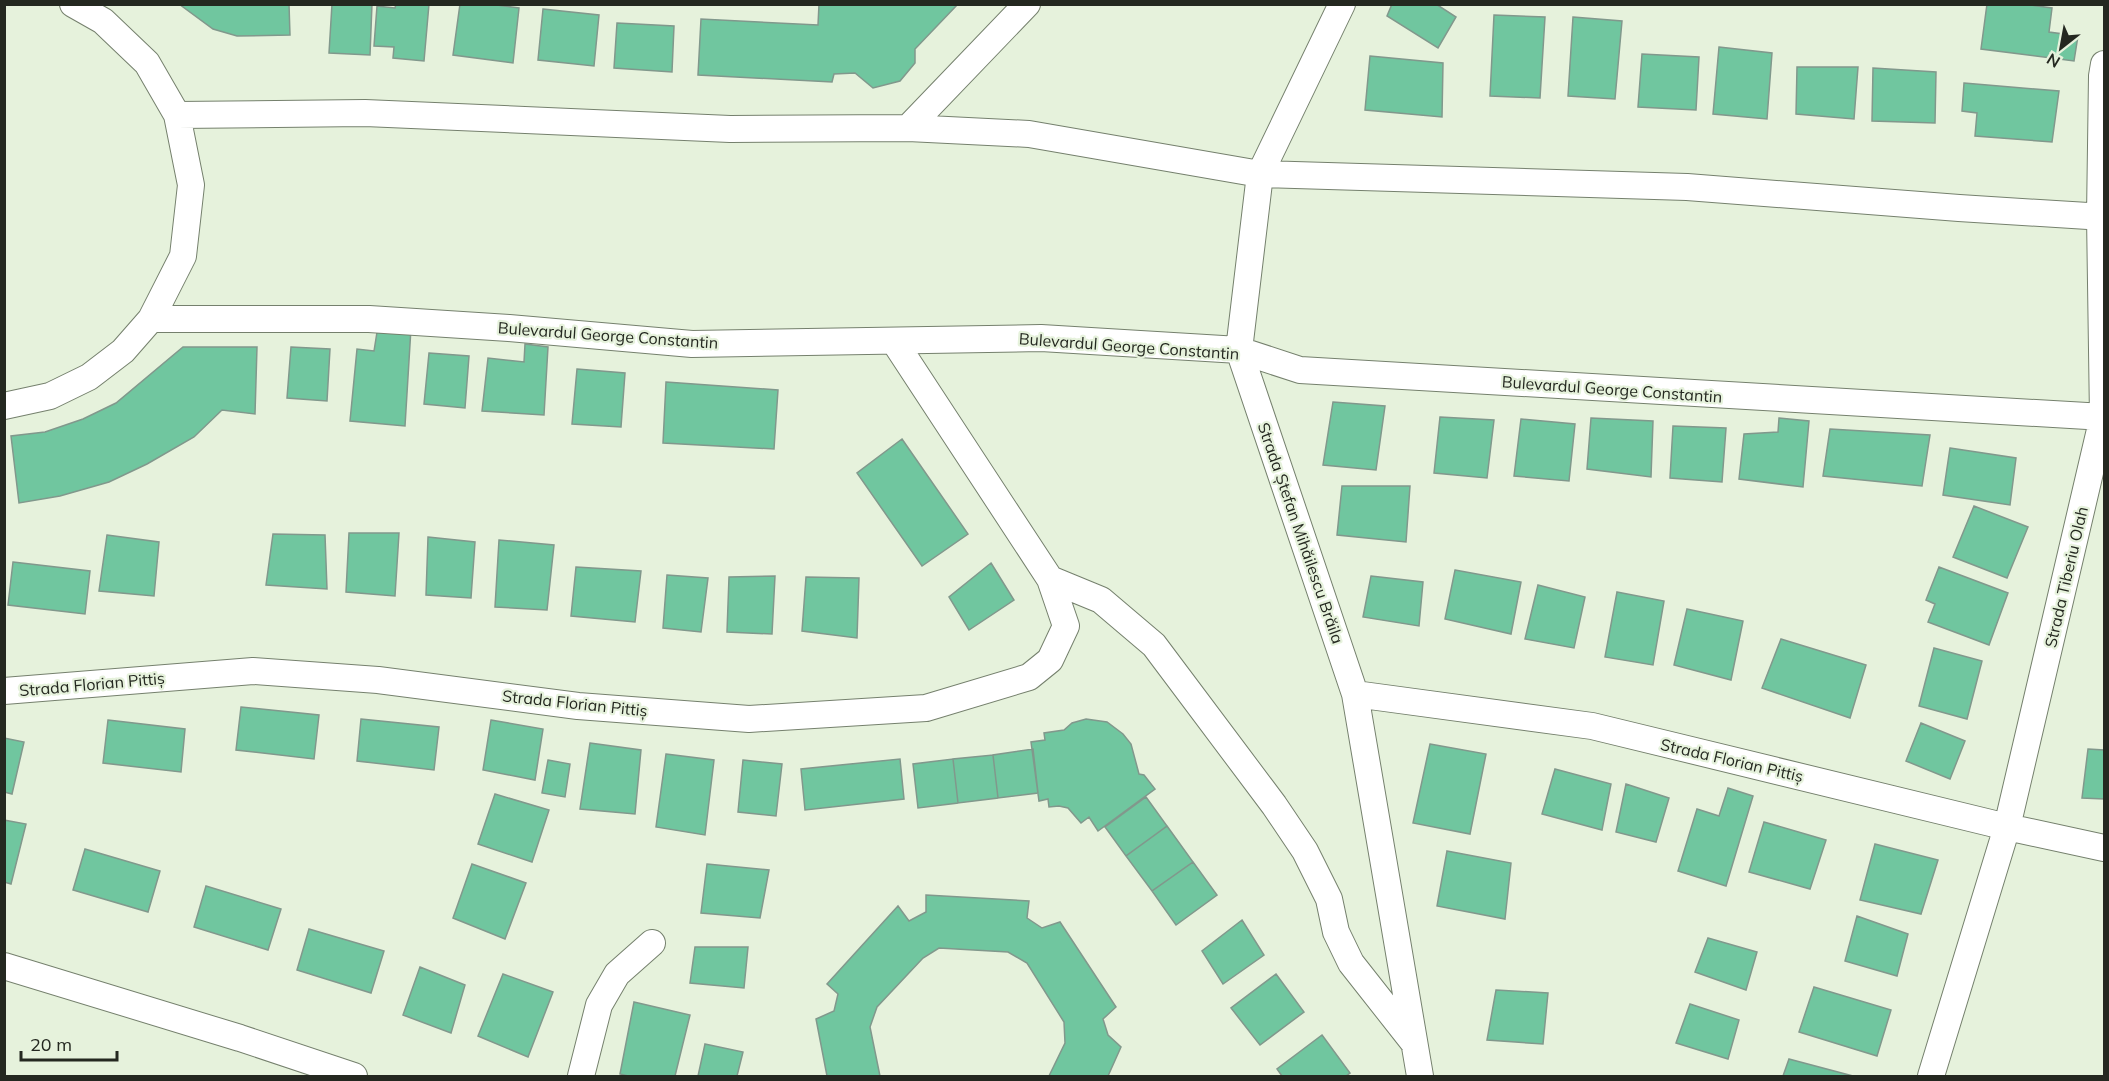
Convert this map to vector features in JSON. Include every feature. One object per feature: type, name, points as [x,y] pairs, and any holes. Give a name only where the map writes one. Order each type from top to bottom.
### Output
[{"type":"street","points":[[4,406],[50,396],[88,377],[123,351],[151,319],[183,256],[191,185],[177,115],[147,63],[103,21],[73,4]]},
{"type":"street","points":[[908,128],[1027,4]]},
{"type":"street","name":"Strada Ștefan Mihăilescu Brăila","points":[[1342,4],[1260,174],[1239,351],[1355,694],[1420,1077]]},
{"type":"street","name":"Strada Tiberiu Olah","points":[[1931,1077],[2007,827],[2104,417],[2102,76],[2104,64]]},
{"type":"street","points":[[177,115],[365,112],[730,129],[908,128],[1029,134],[1260,174],[1687,187],[1959,208],[2102,216]]},
{"type":"street","name":"Bulevardul George Constantin","points":[[151,319],[369,319],[692,344],[1041,338],[1239,351],[1300,370],[2104,417]]},
{"type":"street","name":"Strada Florian Pittiș","points":[[4,691],[253,671],[378,680],[578,706],[749,719],[926,708],[1029,677],[1050,660],[1066,626],[1050,579],[894,341]]},
{"type":"street","points":[[1050,579],[1101,600],[1154,645],[1274,805],[1305,851],[1329,898],[1336,932],[1351,963],[1416,1045]]},
{"type":"street","name":"Strada Florian Pittiș","points":[[1355,694],[1592,726],[2007,827],[2104,848]]},
{"type":"street","points":[[581,1077],[599,1005],[617,974],[652,942]]},
{"type":"street","points":[[4,966],[229,1035],[354,1077]]},
{"type":"building","points":[[179,4],[289,4],[290,35],[237,36],[213,29]]},
{"type":"building","points":[[332,4],[372,4],[370,55],[329,53]]},
{"type":"building","points":[[396,4],[429,4],[424,61],[393,58],[394,47],[374,46],[377,6],[395,8]]},
{"type":"building","points":[[460,4],[489,4],[519,8],[513,63],[453,55]]},
{"type":"building","points":[[819,4],[958,4],[915,49],[915,63],[900,81],[873,88],[855,73],[834,74],[832,82],[698,75],[701,19],[818,25]]},
{"type":"building","points":[[1392,4],[1436,4],[1456,17],[1438,48],[1387,16]]},
{"type":"building","points":[[1987,4],[2023,4],[2052,8],[2049,32],[2078,36],[2074,61],[1981,49]]},
{"type":"building","points":[[543,9],[599,15],[594,66],[538,60]]},
{"type":"building","points":[[1494,15],[1545,17],[1540,98],[1490,96]]},
{"type":"building","points":[[1573,17],[1622,21],[1615,99],[1568,96]]},
{"type":"building","points":[[617,23],[674,26],[672,72],[614,68]]},
{"type":"building","points":[[1719,47],[1772,53],[1767,119],[1713,114]]},
{"type":"building","points":[[1642,54],[1699,57],[1696,110],[1638,107]]},
{"type":"building","points":[[1370,56],[1443,63],[1442,117],[1365,110]]},
{"type":"building","points":[[1797,67],[1858,67],[1854,119],[1796,114]]},
{"type":"building","points":[[1873,68],[1936,72],[1935,123],[1872,121]]},
{"type":"building","points":[[1964,83],[2059,91],[2052,142],[1975,136],[1977,113],[1962,111]]},
{"type":"building","points":[[378,326],[411,328],[405,426],[350,421],[357,349],[374,351]]},
{"type":"building","points":[[525,344],[548,347],[544,415],[482,411],[488,358],[524,362]]},
{"type":"building","points":[[183,347],[257,347],[255,414],[222,410],[194,437],[147,464],[109,482],[60,496],[19,503],[11,436],[45,432],[83,419],[116,403]]},
{"type":"building","points":[[291,347],[330,349],[327,401],[287,398]]},
{"type":"building","points":[[429,353],[469,356],[465,408],[424,404]]},
{"type":"building","points":[[577,369],[625,373],[621,427],[572,424]]},
{"type":"building","points":[[666,382],[778,390],[774,449],[663,443]]},
{"type":"building","points":[[1333,402],[1385,406],[1376,470],[1323,465]]},
{"type":"building","points":[[1440,417],[1494,420],[1487,478],[1434,473]]},
{"type":"building","points":[[1591,418],[1653,421],[1651,477],[1587,469]]},
{"type":"building","points":[[1779,418],[1809,421],[1803,487],[1739,479],[1744,434],[1778,432]]},
{"type":"building","points":[[1521,419],[1575,424],[1569,481],[1514,476]]},
{"type":"building","points":[[1673,426],[1726,428],[1722,482],[1670,478]]},
{"type":"building","points":[[1830,429],[1930,435],[1922,486],[1823,476]]},
{"type":"building","points":[[902,439],[968,534],[922,566],[857,473]]},
{"type":"building","points":[[1950,448],[2016,458],[2010,505],[1943,495]]},
{"type":"building","points":[[1342,486],[1410,486],[1406,542],[1337,535]]},
{"type":"building","points":[[1974,506],[2028,527],[2007,578],[1953,557]]},
{"type":"building","points":[[349,533],[399,533],[395,596],[346,592]]},
{"type":"building","points":[[273,534],[325,535],[327,589],[266,585]]},
{"type":"building","points":[[107,535],[159,542],[154,596],[99,591]]},
{"type":"building","points":[[428,537],[475,542],[471,598],[426,595]]},
{"type":"building","points":[[499,540],[554,545],[547,610],[495,607]]},
{"type":"building","points":[[13,562],[90,571],[85,614],[8,605]]},
{"type":"building","points":[[991,563],[1014,600],[969,630],[949,597]]},
{"type":"building","points":[[576,567],[641,571],[635,622],[571,616]]},
{"type":"building","points":[[1939,567],[2008,593],[1989,645],[1928,622],[1935,604],[1926,600]]},
{"type":"building","points":[[1455,570],[1521,582],[1511,634],[1445,619]]},
{"type":"building","points":[[667,575],[708,578],[701,632],[663,628]]},
{"type":"building","points":[[775,576],[772,634],[727,632],[729,577]]},
{"type":"building","points":[[1371,576],[1423,582],[1419,626],[1363,617]]},
{"type":"building","points":[[806,577],[859,578],[857,638],[802,631]]},
{"type":"building","points":[[1538,585],[1585,597],[1574,648],[1525,639]]},
{"type":"building","points":[[1617,592],[1664,601],[1653,665],[1605,657]]},
{"type":"building","points":[[1687,609],[1743,621],[1731,680],[1674,665]]},
{"type":"building","points":[[1781,639],[1866,665],[1850,718],[1762,688]]},
{"type":"building","points":[[1934,648],[1982,661],[1967,719],[1919,706]]},
{"type":"building","points":[[241,707],[319,715],[314,759],[236,750]]},
{"type":"building","points":[[361,719],[439,727],[434,770],[357,761]]},
{"type":"building","points":[[1086,719],[1107,722],[1123,734],[1131,744],[1139,774],[1144,775],[1155,789],[1098,831],[1089,817],[1081,823],[1068,808],[1049,807],[1048,799],[1039,801],[1031,742],[1045,740],[1044,733],[1064,730],[1072,723]]},
{"type":"building","points":[[108,720],[185,729],[181,772],[103,763]]},
{"type":"building","points":[[491,720],[543,729],[535,780],[483,770]]},
{"type":"building","points":[[1921,723],[1965,741],[1950,779],[1906,761]]},
{"type":"building","points":[[4,738],[24,742],[12,794],[4,792]]},
{"type":"building","points":[[590,743],[641,750],[635,814],[580,809]]},
{"type":"building","points":[[1430,744],[1486,754],[1470,834],[1413,823]]},
{"type":"building","points":[[1033,749],[1038,793],[998,798],[993,755]]},
{"type":"building","points":[[2088,749],[2104,750],[2104,799],[2082,798]]},
{"type":"building","points":[[666,754],[714,760],[705,835],[656,827]]},
{"type":"building","points":[[993,755],[998,798],[958,803],[953,759]]},
{"type":"building","points":[[900,759],[904,799],[805,810],[801,769]]},
{"type":"building","points":[[953,759],[958,803],[918,808],[913,764]]},
{"type":"building","points":[[548,760],[570,764],[565,797],[542,793]]},
{"type":"building","points":[[743,760],[782,764],[776,816],[738,812]]},
{"type":"building","points":[[1555,769],[1611,784],[1602,830],[1542,814]]},
{"type":"building","points":[[1626,784],[1669,798],[1656,842],[1616,832]]},
{"type":"building","points":[[1728,788],[1753,796],[1726,886],[1678,871],[1697,809],[1719,816]]},
{"type":"building","points":[[495,794],[549,810],[532,862],[478,844]]},
{"type":"building","points":[[1146,797],[1167,826],[1126,856],[1105,827]]},
{"type":"building","points":[[4,820],[26,824],[11,884],[4,882]]},
{"type":"building","points":[[1764,822],[1826,840],[1810,889],[1749,872]]},
{"type":"building","points":[[1167,826],[1193,862],[1152,891],[1126,856]]},
{"type":"building","points":[[1875,844],[1938,860],[1921,914],[1860,900]]},
{"type":"building","points":[[85,849],[160,871],[148,912],[73,890]]},
{"type":"building","points":[[1447,851],[1511,863],[1505,919],[1437,906]]},
{"type":"building","points":[[1193,862],[1217,895],[1176,925],[1152,891]]},
{"type":"building","points":[[472,864],[526,883],[505,939],[453,918]]},
{"type":"building","points":[[707,864],[769,870],[760,918],[701,913]]},
{"type":"building","points":[[206,886],[281,909],[268,950],[194,927]]},
{"type":"building","points":[[926,895],[1029,901],[1027,918],[1042,928],[1060,922],[1116,1007],[1103,1019],[1108,1035],[1121,1047],[1108,1076],[1049,1076],[1065,1043],[1064,1022],[1027,963],[1008,952],[939,948],[923,958],[877,1007],[870,1027],[880,1076],[827,1076],[816,1019],[834,1011],[838,994],[827,984],[898,906],[909,921],[926,912]]},
{"type":"building","points":[[1857,916],[1908,934],[1897,976],[1845,961]]},
{"type":"building","points":[[1242,920],[1264,955],[1223,984],[1202,951]]},
{"type":"building","points":[[309,929],[384,951],[371,993],[297,970]]},
{"type":"building","points":[[1708,938],[1757,952],[1746,990],[1695,972]]},
{"type":"building","points":[[695,947],[748,947],[744,988],[690,983]]},
{"type":"building","points":[[420,967],[465,985],[451,1033],[403,1015]]},
{"type":"building","points":[[503,974],[553,992],[528,1057],[478,1036]]},
{"type":"building","points":[[1276,974],[1304,1012],[1260,1045],[1231,1008]]},
{"type":"building","points":[[1814,987],[1891,1010],[1877,1056],[1799,1032]]},
{"type":"building","points":[[1496,990],[1548,993],[1543,1044],[1487,1040]]},
{"type":"building","points":[[634,1002],[690,1015],[675,1076],[620,1074]]},
{"type":"building","points":[[1690,1004],[1739,1020],[1728,1059],[1676,1043]]},
{"type":"building","points":[[1322,1035],[1350,1073],[1346,1076],[1282,1076],[1277,1069]]},
{"type":"building","points":[[705,1044],[743,1052],[737,1076],[698,1076]]},
{"type":"building","points":[[1789,1059],[1853,1076],[1783,1076]]}]
